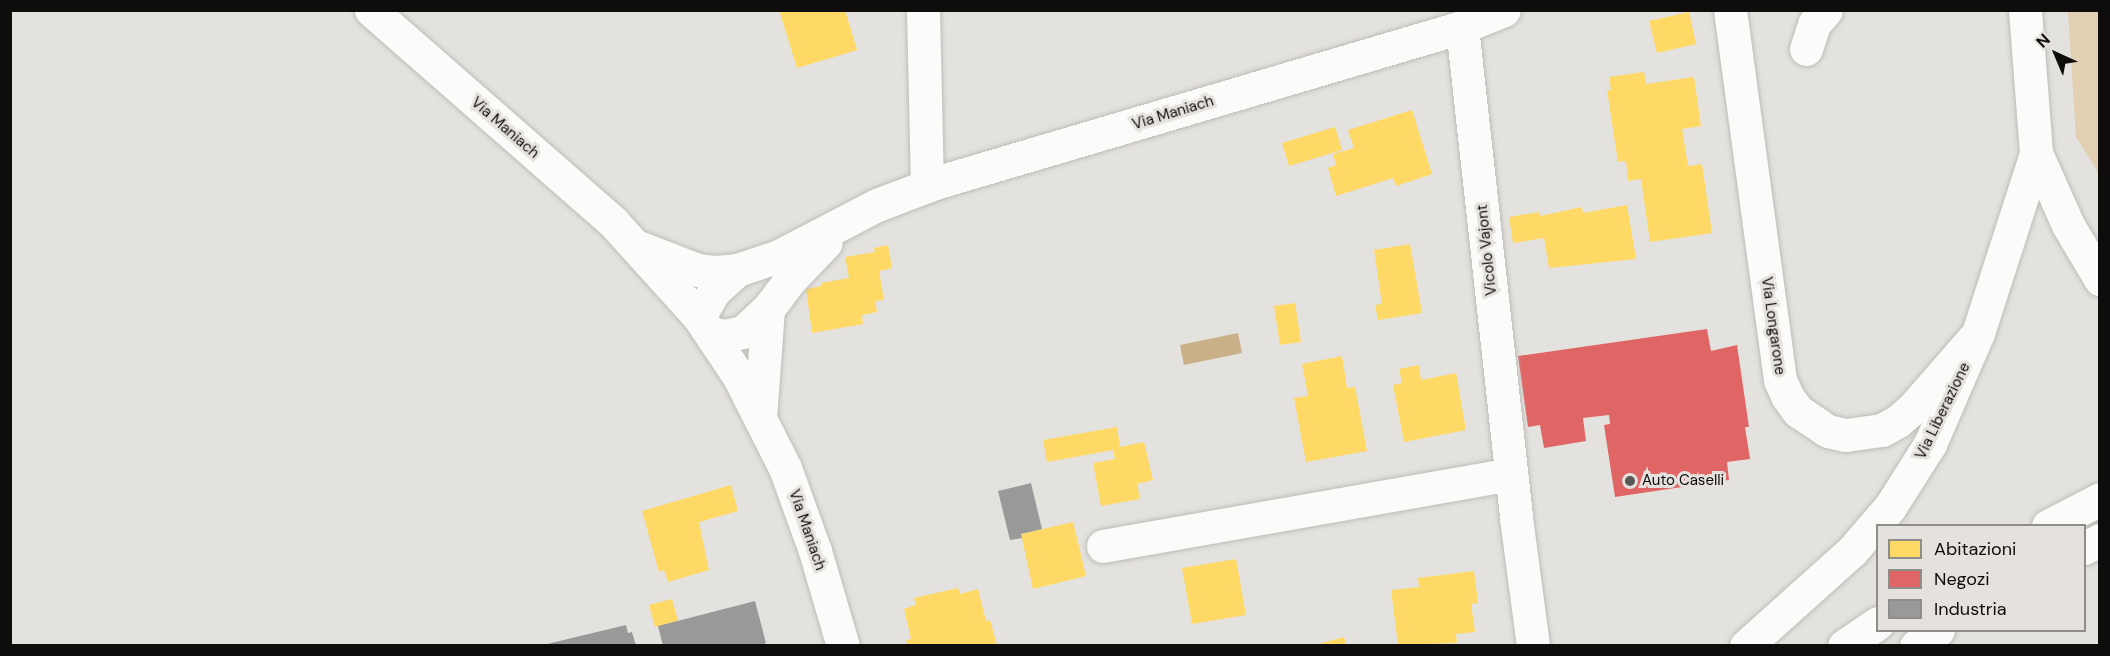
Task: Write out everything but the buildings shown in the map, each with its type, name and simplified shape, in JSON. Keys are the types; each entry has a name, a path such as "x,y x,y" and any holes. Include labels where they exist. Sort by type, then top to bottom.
{"street":[{"name":"Via Maniach","path":"371,10 613,222 638,247 705,325 760,418 798,498 843,645"},
{"path":"923,10 927,186"},
{"name":"Via Maniach","path":"638,247 698,270 715,272 737,270 779,256 877,205 927,186 1462,27 1504,10"},
{"name":"Via Longarone","path":"1730,10 1780,380 1787,396 1798,411 1828,431 1846,435 1882,430 1898,421 1912,409 1978,333"},
{"path":"1806,49 1814,24 1826,10"},
{"name":"Via Liberazione","path":"2025,10 2036,153 2068,225 2100,279"},
{"name":"Vicolo Vajont","path":"1462,27 1511,474 1533,645"},
{"name":"Via Liberazione","path":"1746,645 1852,551 1890,507 1930,444 1978,333 2036,153"},
{"name":"Via Maniach","path":"705,325 724,336 743,332 768,309 790,280 845,221"},
{"name":"Via Maniach","path":"705,325 714,291 737,270"},
{"name":"Via Maniach","path":"760,418 768,309"},
{"path":"1103,546 1511,474"},
{"path":"2050,524 2100,499"},
{"path":"2086,547 2100,540"},
{"path":"1844,645 1876,624"},
{"path":"1916,645 1935,632"}],"shaded area":[{"path":"2068,11 2099,11 2099,174 2076,137"},
{"path":"1238,333 1242,353 1184,365 1180,345"}],"place":[{"name":"Auto Caselli","path":"1630,481"}]}
